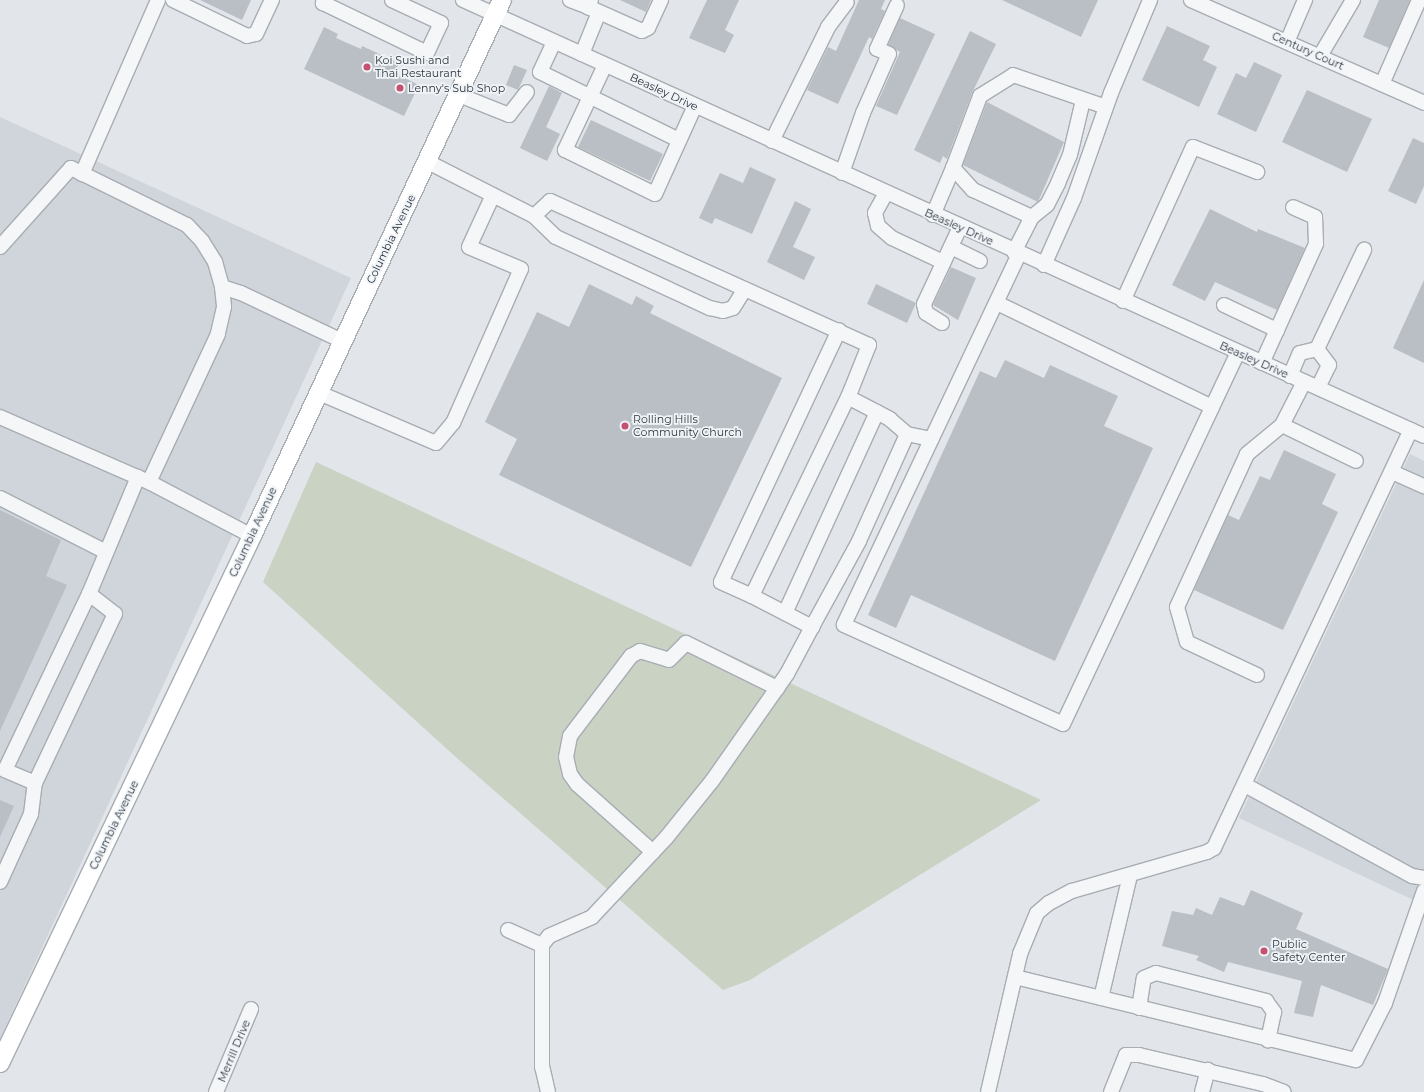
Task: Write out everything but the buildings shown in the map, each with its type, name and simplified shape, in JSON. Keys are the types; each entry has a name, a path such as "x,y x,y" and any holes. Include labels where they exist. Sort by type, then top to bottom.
{"main road":[{"name":"Columbia Avenue","path":"0,1063 252,536 342,341 428,162 499,7"}],"street":[{"path":"82,174 158,0"},
{"path":"173,0 247,36 256,34 272,0"},
{"path":"324,0 323,3 427,53 441,23 392,0"},
{"name":"Beasley Drive","path":"463,0 499,7 554,42 933,215 1418,433"},
{"path":"570,0 593,6 642,31 648,28 661,0"},
{"path":"1044,265 1074,198 1106,107 1150,0"},
{"name":"Century Court","path":"1191,0 1424,103"},
{"path":"1287,42 1306,0"},
{"path":"1320,56 1353,0"},
{"path":"1382,84 1419,0"},
{"path":"772,141 828,27 847,2"},
{"path":"842,173 863,113 889,54 877,49 897,5"},
{"path":"582,54 593,6"},
{"path":"459,95 509,115 530,89 554,42"},
{"path":"605,65 566,150 655,194 695,106"},
{"path":"540,72 679,140"},
{"path":"933,215 953,168 980,96 1013,75 1106,107"},
{"path":"1083,100 1070,154 1061,176 1047,205 1032,217 997,303 931,439 844,625 1063,724 1238,352"},
{"path":"1123,300 1193,147 1257,172"},
{"path":"428,162 534,216 556,237 710,308 722,311 732,308 745,289"},
{"path":"0,247 71,168 187,225 202,241 215,262 222,288 224,307 218,334 106,552 89,594 5,770 34,783"},
{"path":"953,168 973,190 1032,217"},
{"path":"886,193 875,213 878,226 892,238 944,262"},
{"path":"318,392 436,443 453,423 521,269 470,248 493,195"},
{"path":"534,216 550,201 870,345 848,397 752,596"},
{"path":"1262,363 1316,244 1315,217 1293,207"},
{"path":"942,323 926,313 924,304 960,227"},
{"path":"950,247 980,261"},
{"path":"1317,349 1364,250"},
{"path":"222,288 241,293 342,341"},
{"path":"997,303 1212,406"},
{"path":"1224,305 1277,330"},
{"path":"812,627 752,596 720,582 839,330"},
{"path":"1290,376 1300,353 1317,349"},
{"path":"1317,349 1329,365 1318,388"},
{"path":"1257,675 1187,642 1177,607 1247,454 1282,425 1304,382"},
{"path":"848,397 890,419 907,434 931,439"},
{"path":"785,613 877,412"},
{"path":"0,417 144,480 252,536"},
{"path":"1282,425 1356,461"},
{"path":"988,1092 1015,977 1027,934 1037,913 1049,903 1072,891 1207,852 1214,848 1392,472 1418,433"},
{"path":"548,1092 542,1067 542,945 549,936 592,917 653,852 712,781 777,688 812,627 859,541 907,434"},
{"path":"1392,472 1424,486"},
{"path":"0,498 106,552"},
{"path":"0,882 31,814 34,783 115,614 89,594"},
{"path":"653,852 577,784 567,765 570,736 612,680 635,652 660,655 670,660 686,643 777,688"},
{"path":"1245,785 1412,876 1424,878"},
{"path":"1101,998 1130,875"},
{"path":"1015,977 1268,1040 1356,1060 1388,996 1424,891"},
{"path":"508,930 542,945"},
{"path":"1139,1008 1144,978 1156,973 1266,1001 1274,1012 1268,1040"},
{"name":"Merrill Drive","path":"216,1092 251,1009"},
{"path":"1111,1092 1126,1055 1139,1055 1208,1070 1284,1092"},
{"path":"1202,1092 1208,1070"}],"shaded area":[{"path":"0,117 351,278 0,1039"},
{"path":"1410,454 1424,461 1424,905 1239,818"}],"green space":[{"path":"316,462 1041,800 750,980 723,990 458,759 263,582"}],"place":[{"name":"Koi Sushi and Thai Restaurant","path":"367,67"},
{"name":"Lenny's Sub Shop","path":"400,88"},
{"name":"Rolling Hills Community Church","path":"625,426"},
{"name":"Public Safety Center","path":"1264,951"}]}
